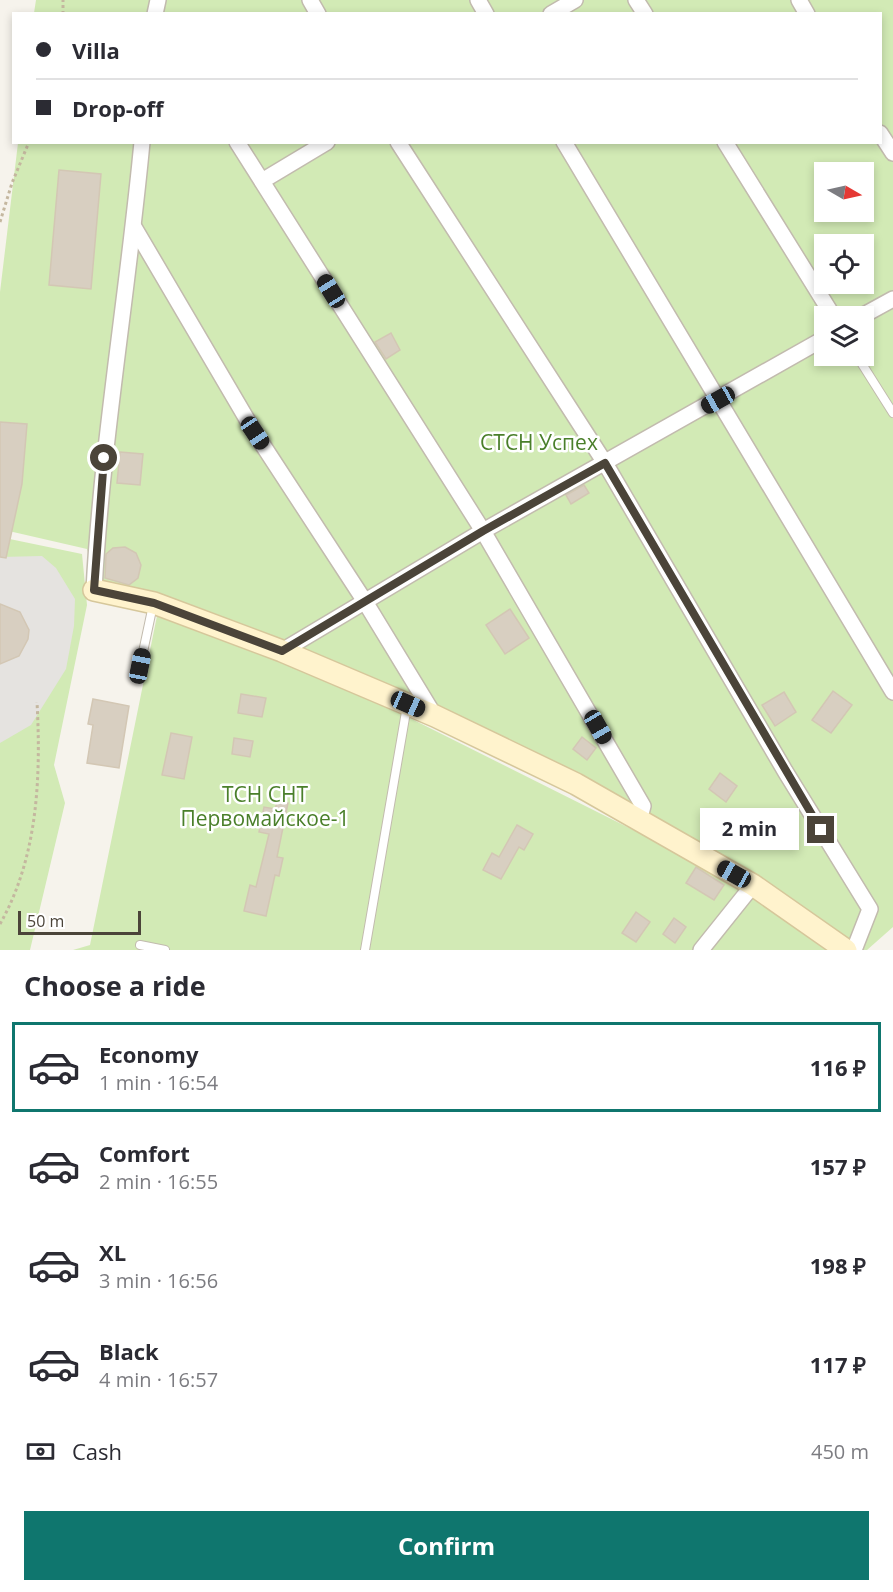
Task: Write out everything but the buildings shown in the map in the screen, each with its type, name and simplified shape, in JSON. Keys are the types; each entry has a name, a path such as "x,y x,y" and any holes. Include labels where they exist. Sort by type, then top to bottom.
{"main road":[{"path":"94,590 154,603 282,651 435,716 576,784 753,885 846,950"}],"street":[{"path":"554,12 575,0"},
{"path":"882,136 893,153"},
{"path":"94,590 101,482 134,227 142,144"},
{"path":"238,144 483,531 643,806 639,821"},
{"path":"262,181 324,144"},
{"path":"400,144 605,463 785,771 870,909 854,950"},
{"path":"565,144 893,692"},
{"path":"726,144 827,306"},
{"path":"134,227 255,433 364,600 435,716"},
{"path":"874,309 893,298"},
{"path":"282,651 483,531 814,344"},
{"path":"701,950 753,885"}],"lane":[{"path":"863,366 893,413"},
{"path":"140,666 154,603"},
{"path":"364,950 408,704"},
{"path":"140,945 165,950"}],"path":[{"path":"0,222 12,183 28,144"},
{"path":"0,924 14,899 36,812 40,761 37,702"}],"green space":[{"name":"СТСН Успех","path":"36,0 893,0 893,927 867,950 73,950 90,945 158,611 282,654 745,886 797,922 747,886 466,737 273,647 99,586 87,549 0,529 0,292 18,144 882,144 882,12 34,12"},
{"path":"0,537 82,554 87,605 54,765 65,803 30,950 0,950"}],"shaded area":[{"path":"42,556 56,568 75,599 74,626 66,669 31,725 0,743 0,557"}],"route":[{"path":"104,458 94,590 154,603 282,651 364,600 605,463 821,830"}],"park label":[{"name":"ТСН СНТ Первомайское-1","path":"265,806"}]}
